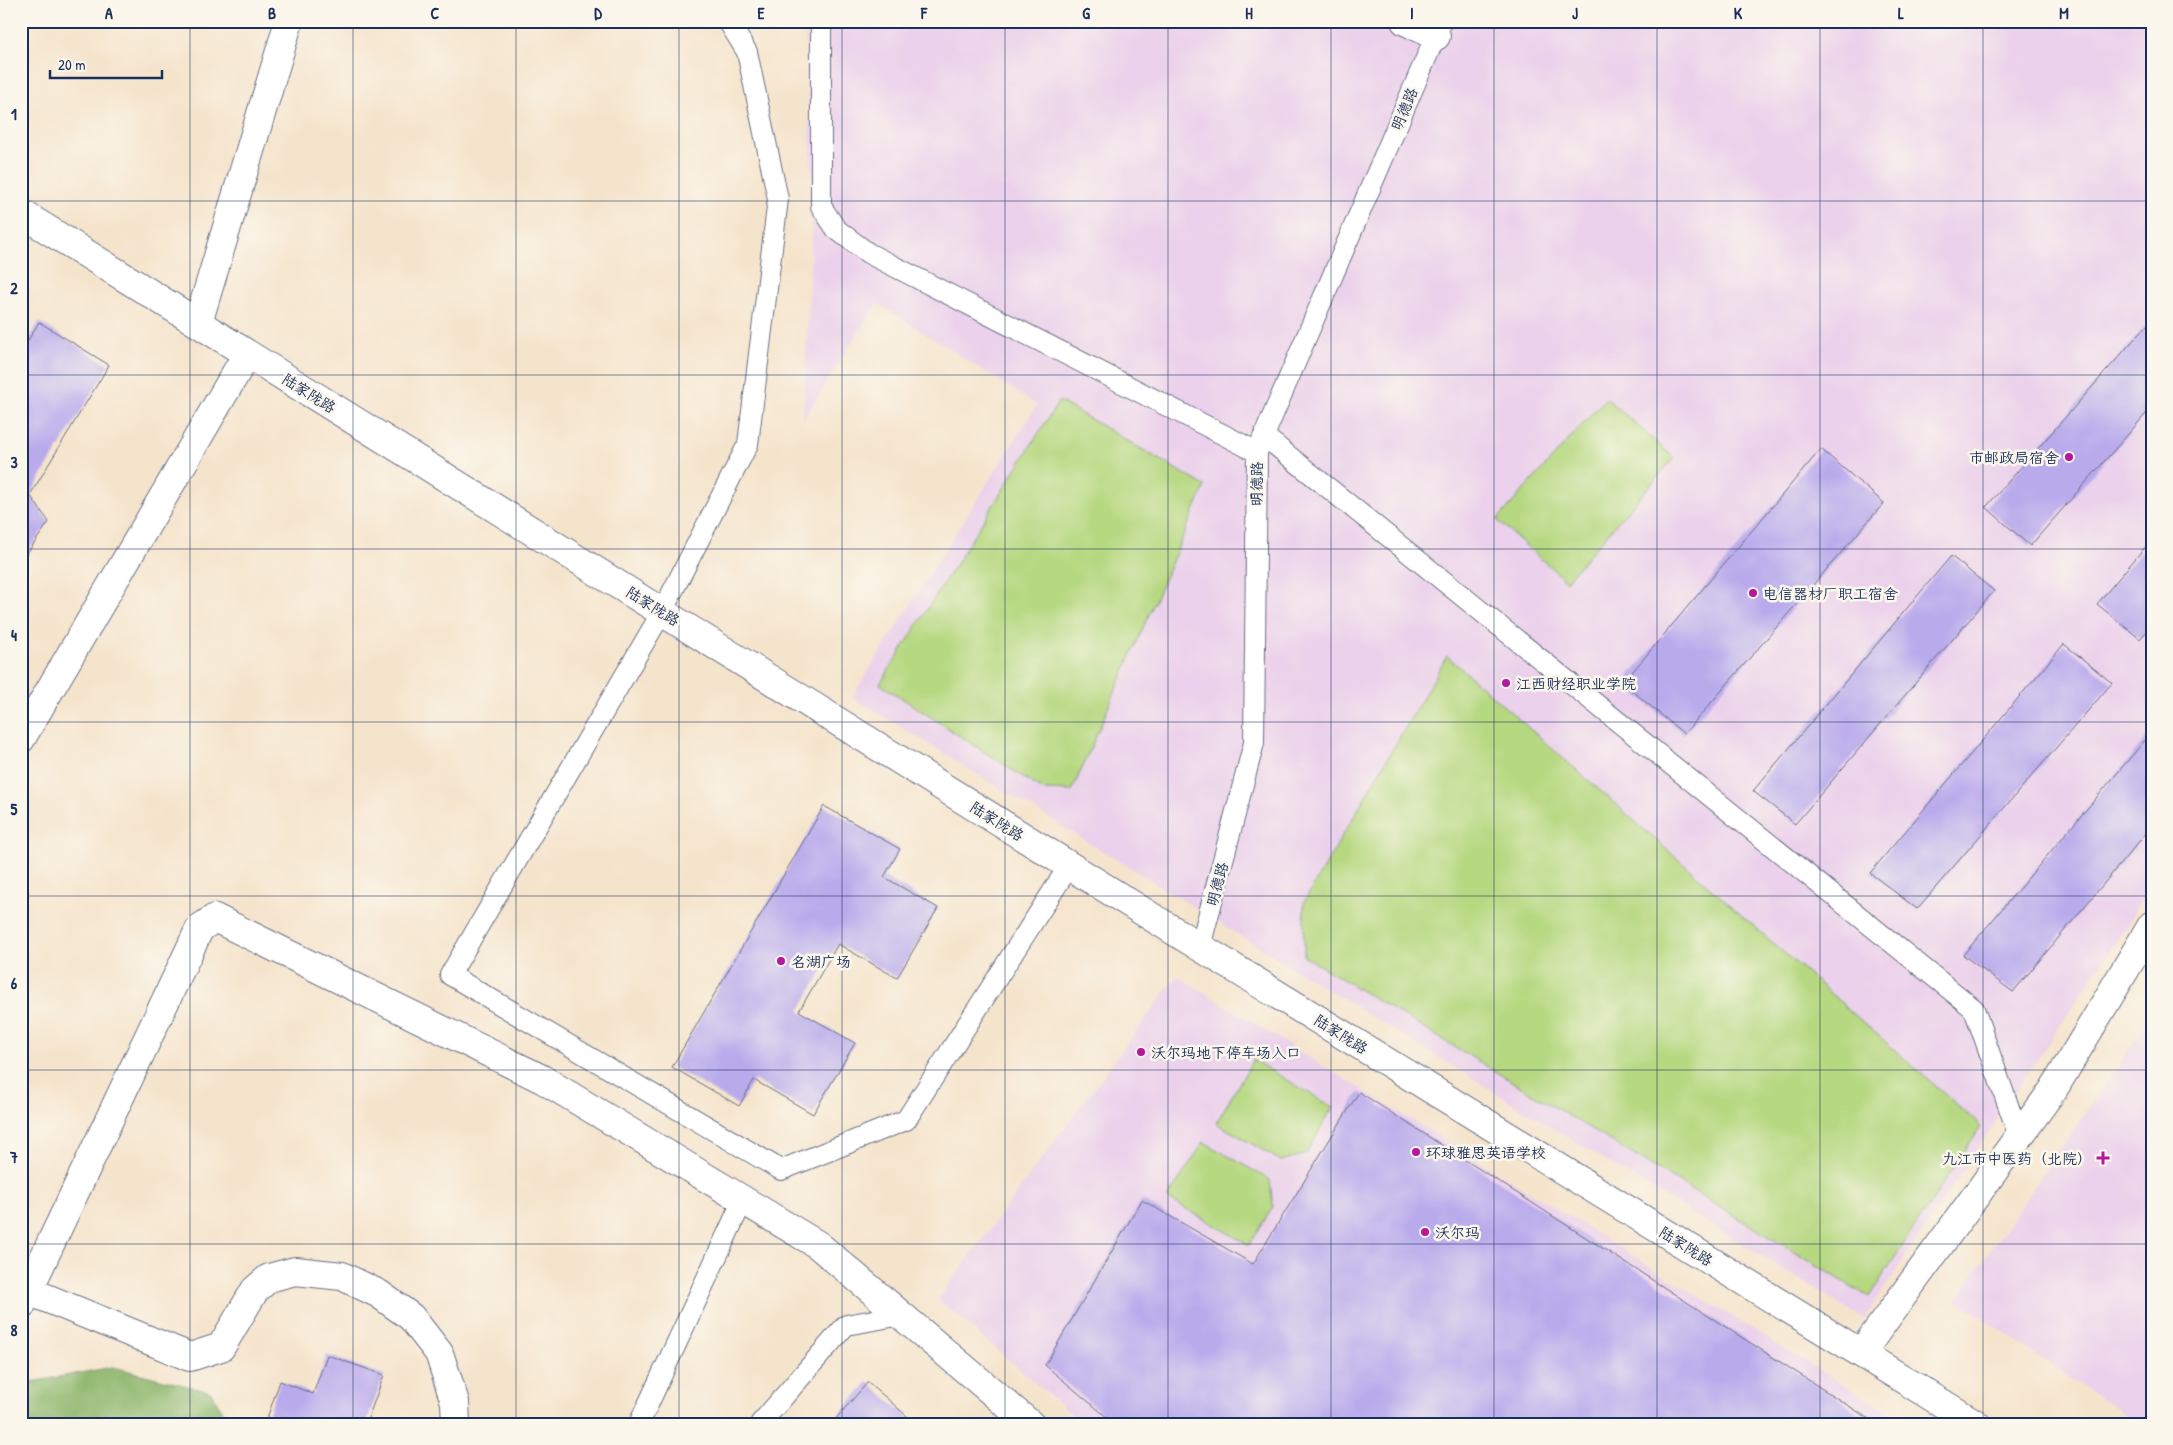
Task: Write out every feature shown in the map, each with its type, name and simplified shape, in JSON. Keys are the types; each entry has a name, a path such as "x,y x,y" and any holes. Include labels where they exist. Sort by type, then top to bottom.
{"street":[{"path":"198,323 290,21"},
{"path":"1405,21 1439,28"},
{"name":"陆家陇路","path":"21,213 1069,866 1976,1424"},
{"path":"21,739 247,354"},
{"path":"456,1424 455,1402 439,1353 411,1317 379,1294 342,1276 296,1271 269,1278 254,1290 221,1347 190,1357 25,1299 200,928 215,918 542,1079 818,1245 1030,1424"},
{"path":"1861,1353 2053,1090 2152,925"}],"lane":[{"path":"728,21 747,52 778,199 748,444 662,612 450,975 781,1170 906,1120 1069,866"},
{"path":"821,21 821,206 836,230 868,254 1260,444 1974,1008 2019,1136"},
{"name":"明德路","path":"1200,947 1254,743 1260,444 1439,28"},
{"path":"639,1424 743,1200"},
{"path":"760,1424 846,1325 902,1315"}],"shaded area":[{"name":"江西财经职业学院","path":"805,21 2152,21 2152,882 2131,919 1864,1319 852,697 1037,405 877,303 803,419 813,205"},
{"name":"沃尔玛","path":"1177,976 1907,1424 1083,1424 938,1299"},
{"name":"九江市中医药（北院）","path":"2152,1016 2152,1424 2138,1424 1956,1300"}],"green space":[{"path":"1606,398 1674,458 1566,581 1497,520"},
{"path":"1059,401 1205,486 1072,791 1043,790 880,684"},
{"path":"1447,656 1981,1126 1869,1297 1304,956 1304,902"},
{"path":"1253,1060 1333,1107 1306,1154 1281,1161 1216,1123"},
{"path":"1204,1142 1270,1180 1273,1207 1249,1245 1167,1198"},
{"path":"113,1367 211,1392 230,1424 21,1424 21,1384"}],"building":[{"path":"39,322 109,365 30,495 49,522 21,562 21,352"},
{"name":"市邮政局宿舍","path":"2146,326 2152,330 2152,407 2030,546 1986,507"},
{"name":"电信器材厂职工宿舍","path":"1821,449 1884,503 1684,734 1623,683"},
{"path":"2152,539 2152,625 2140,639 2097,604"},
{"name":"电信器材厂职工宿舍","path":"1951,556 1994,591 1795,824 1753,791"},
{"path":"2064,644 2112,683 1917,909 1870,873"},
{"path":"2152,732 2152,826 2013,992 1963,955"},
{"name":"名湖广场","path":"824,806 900,849 884,877 938,908 897,978 838,944 799,1011 855,1043 813,1114 754,1080 739,1106 672,1067"},
{"name":"沃尔玛","path":"1359,1092 1877,1424 1115,1424 1045,1365 1142,1200 1253,1264"},
{"path":"327,1355 384,1375 366,1424 265,1424 280,1381 313,1394"},
{"path":"868,1382 916,1424 831,1424"}],"place":[{"name":"市邮政局宿舍","path":"2069,457"},
{"name":"电信器材厂职工宿舍","path":"1753,593"},
{"name":"江西财经职业学院","path":"1506,683"},
{"name":"名湖广场","path":"781,961"},
{"name":"沃尔玛地下停车场入口","path":"1141,1052"},
{"name":"环球雅思英语学校","path":"1416,1152"},
{"name":"九江市中医药（北院）","path":"2103,1158"},
{"name":"沃尔玛","path":"1425,1232"}]}
